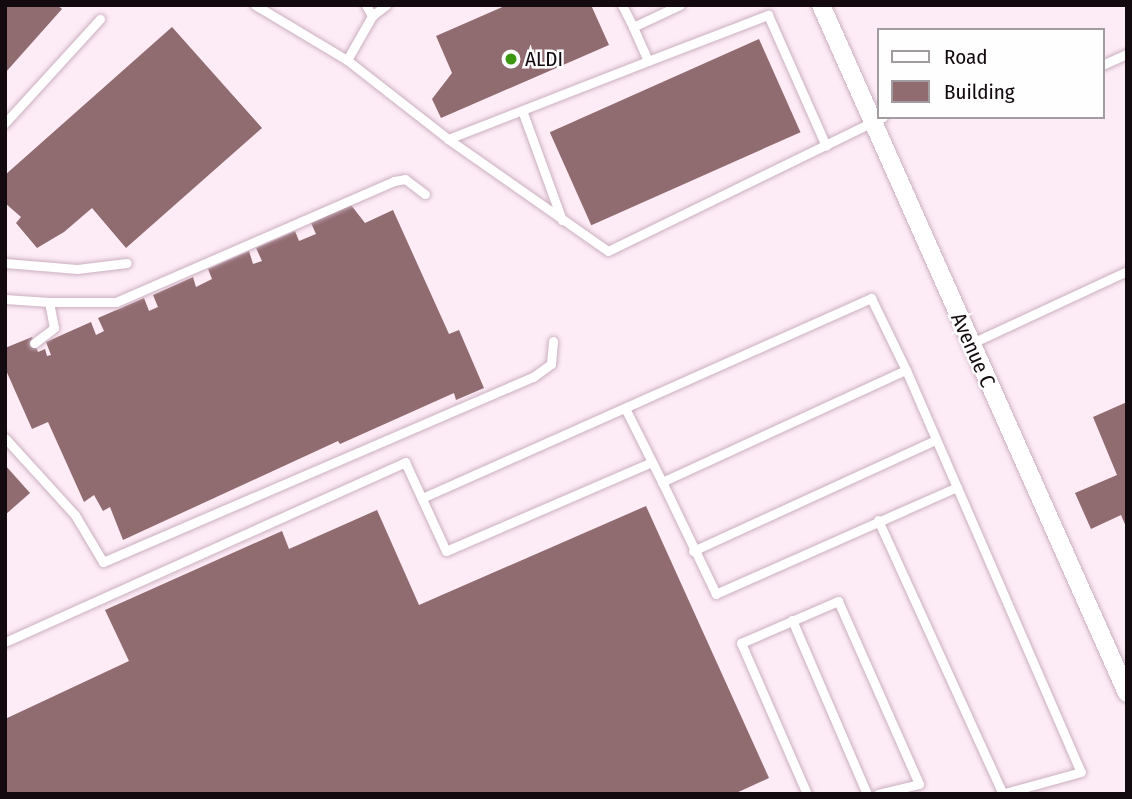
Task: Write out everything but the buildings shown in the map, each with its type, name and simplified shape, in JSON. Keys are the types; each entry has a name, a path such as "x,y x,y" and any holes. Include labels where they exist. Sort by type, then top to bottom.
{"street":[{"name":"Avenue C","path":"821,5 876,116"},
{"name":"Avenue C","path":"878,120 970,344 1127,693"}],"lane":[{"path":"255,5 347,60 448,139 608,251 878,120"},
{"path":"366,5 372,16"},
{"path":"347,60 372,16 386,5"},
{"path":"622,5 648,61"},
{"path":"633,27 680,5"},
{"path":"448,139 523,113 768,15 827,146"},
{"path":"5,123 100,19"},
{"path":"1104,64 1127,54"},
{"path":"523,113 562,221"},
{"path":"5,299 116,302 394,181 405,178 425,194"},
{"path":"5,263 78,269 127,263"},
{"path":"970,344 1127,271"},
{"path":"422,498 872,298 1081,772 1002,794 878,520"},
{"path":"34,343 54,328 49,302"},
{"path":"5,438 75,515 103,562 533,377 551,364 553,341"},
{"path":"662,482 906,370"},
{"path":"625,408 716,594 957,487"},
{"path":"693,551 936,440"},
{"path":"5,642 405,462 446,551 652,462"},
{"path":"807,794 741,643 838,601 919,784 878,794"},
{"path":"792,620 867,794"}],"place":[{"name":"ALDI","path":"511,59"}]}
